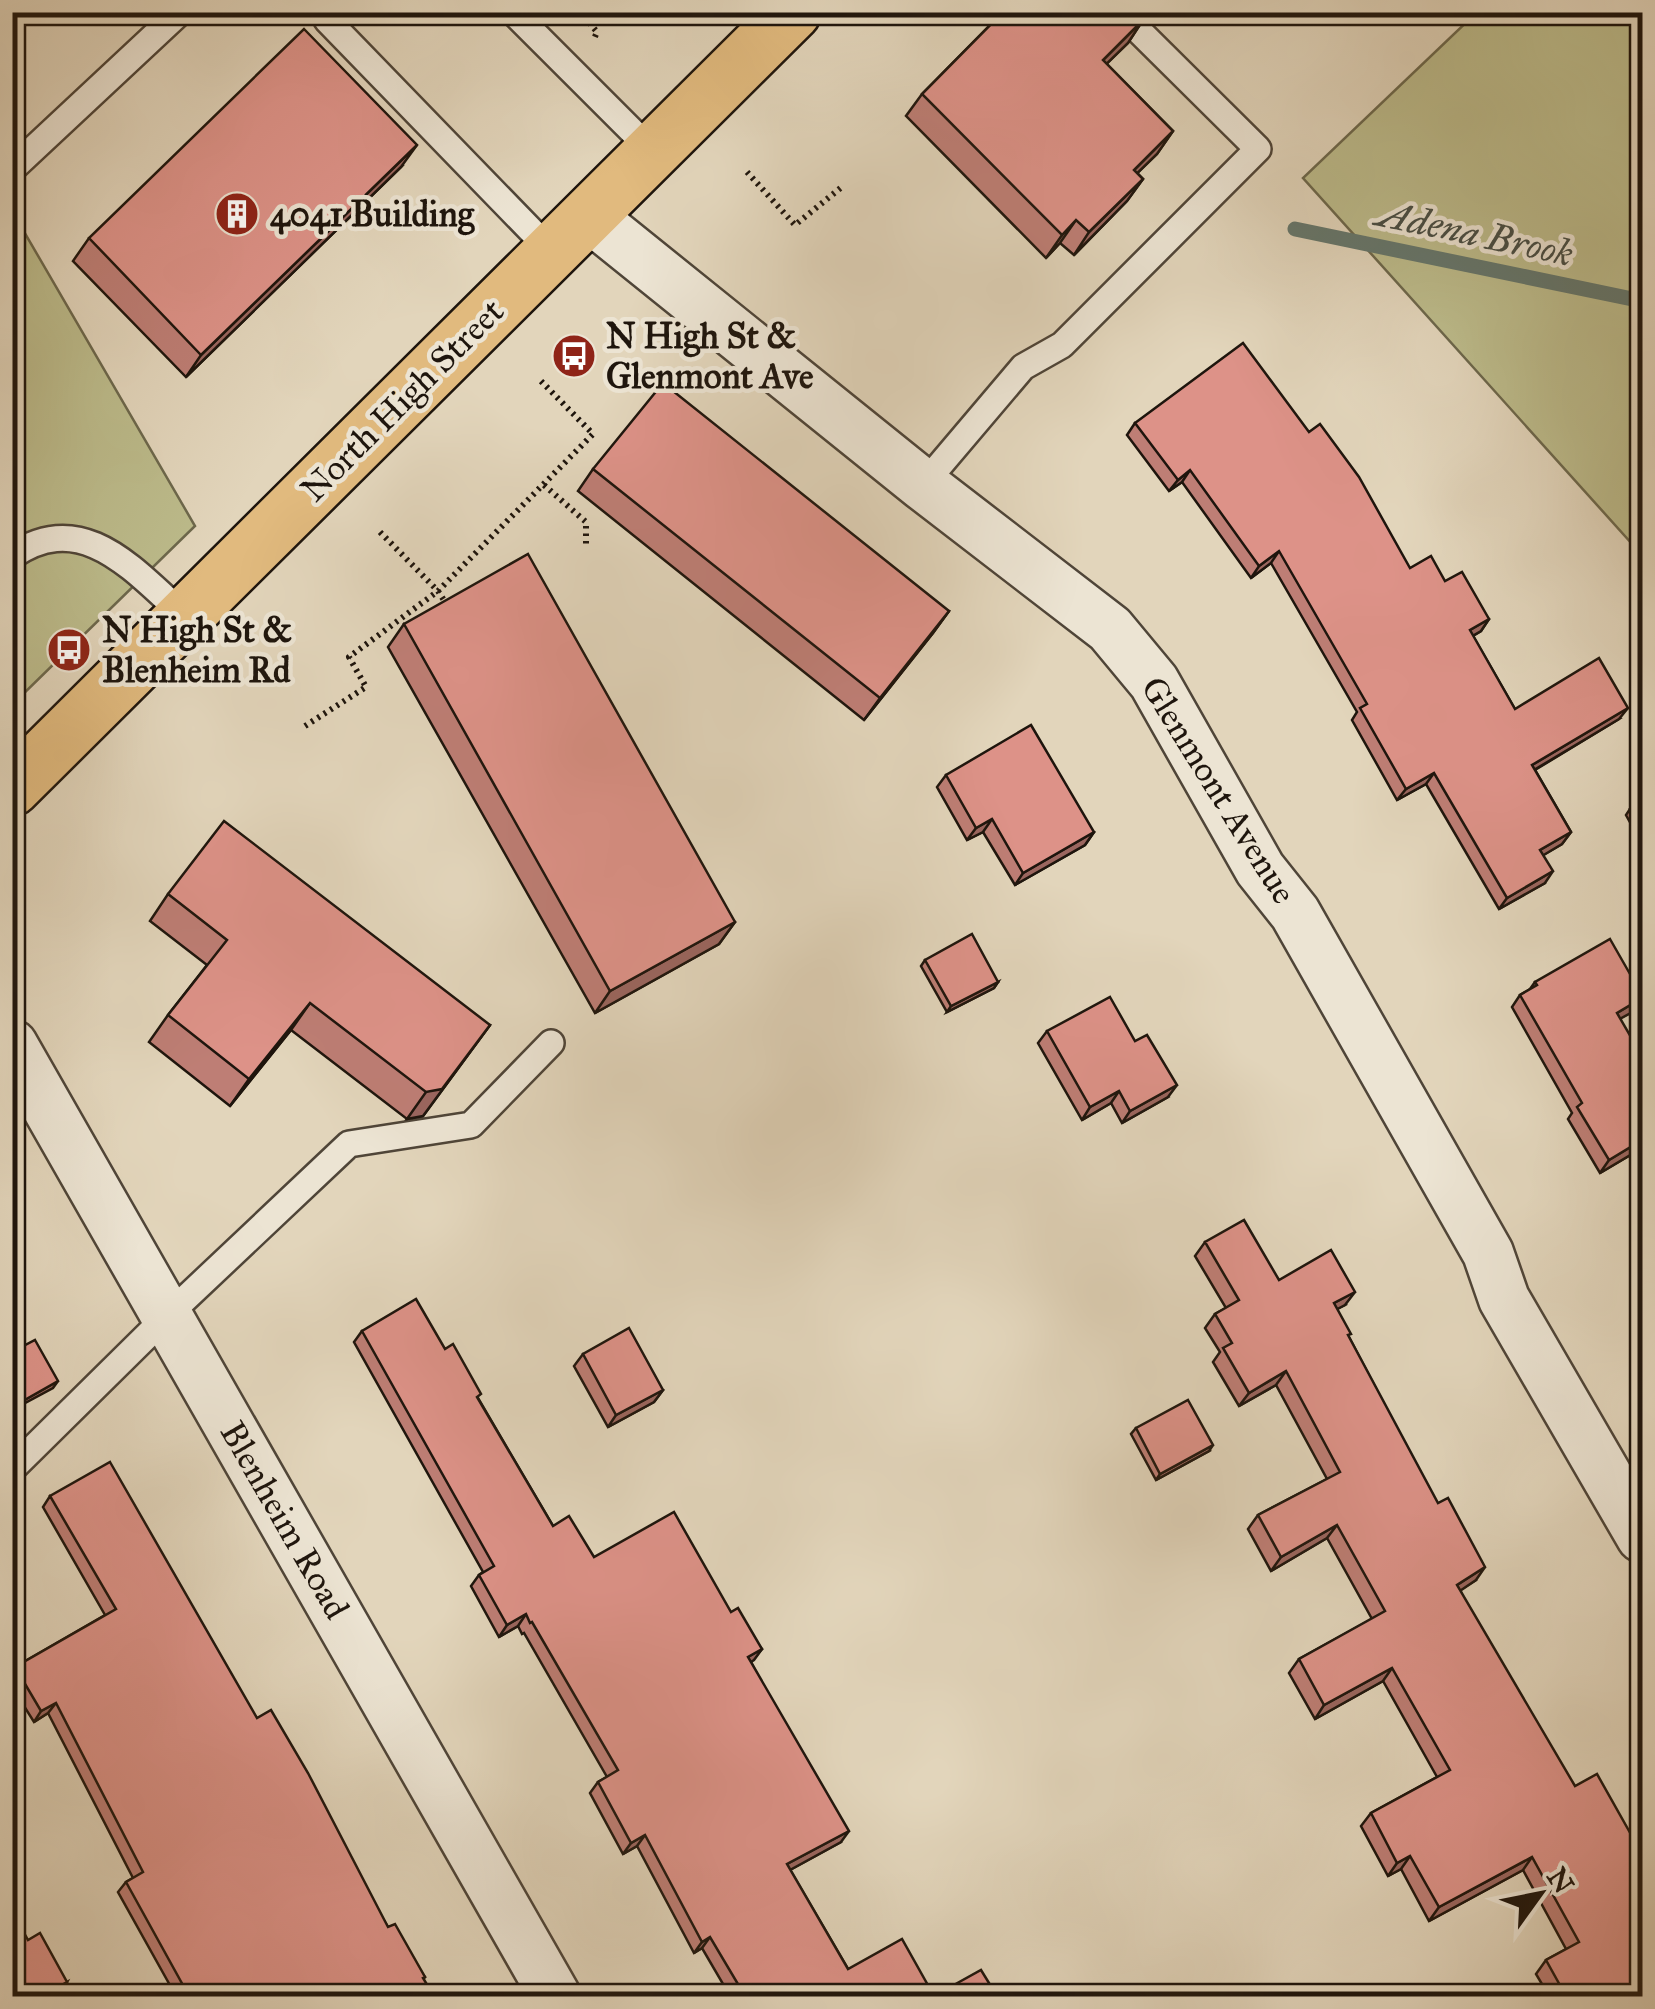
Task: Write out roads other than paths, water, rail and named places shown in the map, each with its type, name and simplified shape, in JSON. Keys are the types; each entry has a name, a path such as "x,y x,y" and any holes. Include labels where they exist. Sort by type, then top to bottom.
{"main road":[{"name":"North High Street","path":"19,767 184,615 794,12"}],"street":[{"name":"Glenmont Avenue","path":"571,234 923,485 1110,629 1154,682 1260,869 1295,913 1381,1062 1488,1253 1504,1299 1642,1538"},
{"name":"Blenheim Road","path":"12,1045 555,1996"}],"lane":[{"path":"12,169 180,12"},
{"path":"325,12 327,20 571,234"},
{"path":"513,12 654,152"},
{"path":"923,485 1022,368 1062,345 1258,149 1139,31"},
{"path":"12,556 37,542 52,539 68,537 94,543 110,551 184,615"},
{"path":"12,1469 349,1144 471,1125 550,1043"}],"waterway":[{"name":"Adena Brook","path":"1295,229 1642,301"}],"place":[{"name":"4041 Building","path":"237,214"},
{"name":"N High St & Glenmont Ave","path":"574,356"},
{"name":"N High St & Blenheim Rd","path":"69,650"}]}
